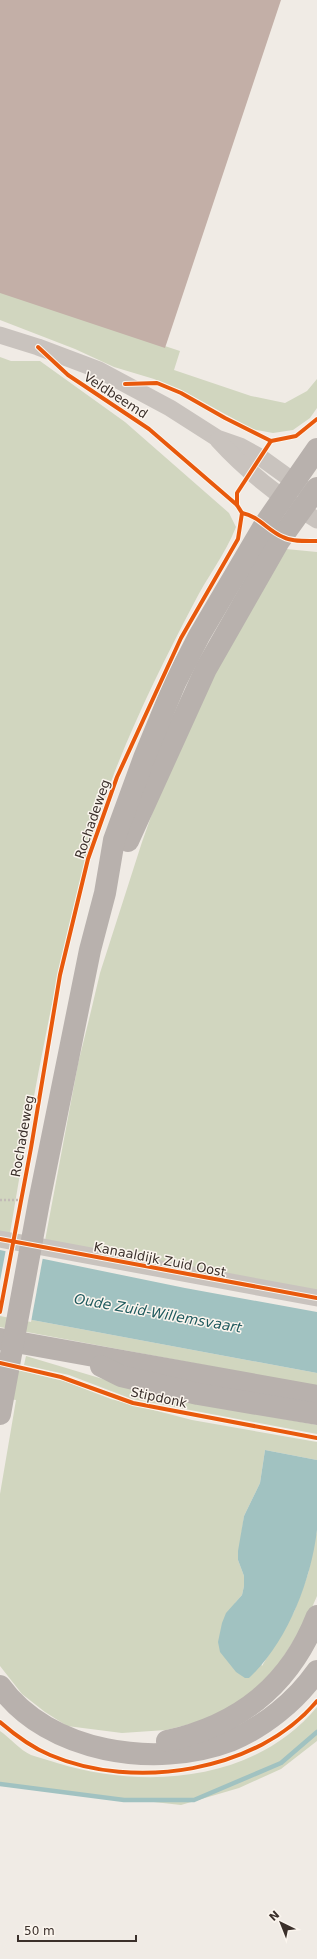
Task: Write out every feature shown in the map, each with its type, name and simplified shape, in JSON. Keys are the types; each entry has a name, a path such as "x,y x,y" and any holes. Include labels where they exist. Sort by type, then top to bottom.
{"main road":[{"path":"0,1414 5,1388 27,1214 104,893 114,840 144,758 175,682 236,571 288,490 317,449"},
{"path":"104,893 206,669 279,541 313,502"},
{"name":"Stipdonk","path":"0,1339 317,1396"},
{"name":"Stipdonk","path":"73,1352 121,1376 198,1394 317,1414"},
{"path":"110,1749 167,1741 202,1732 246,1708 272,1688 290,1667 300,1652 317,1616"},
{"path":"0,1686 17,1706 40,1725 56,1734 81,1743 110,1749 148,1754 170,1753 190,1751 231,1740 262,1724 276,1714 300,1691 317,1671"}],"street":[{"name":"Veldbeemd","path":"0,335 38,347 99,370 170,408 217,438 239,462 288,490 313,502"},
{"name":"Kanaaldijk Zuid Oost","path":"0,1238 317,1298"}],"path":[{"path":"0,1200 20,1200"}],"green space":[{"path":"0,292 180,351 174,370 251,396 285,403 307,391 317,379 317,408 310,418 293,430 273,433 252,429 187,393 154,379 114,367 75,349 0,320"},
{"path":"0,357 11,361 40,361 125,422 229,513 236,527 227,547 204,584 152,686 115,771 99,816 68,930 55,988 34,1095 9,1239 0,1237"},
{"path":"286,549 317,552 317,1294 44,1246 78,1064 100,973 142,842 164,780 218,665"},
{"path":"0,1314 317,1373 317,1386 0,1327"},
{"path":"26,1356 163,1397 317,1425 317,1434 132,1399 69,1375 24,1365"},
{"path":"0,1369 22,1371 64,1381 111,1399 192,1420 317,1442 317,1460 265,1450 260,1483 244,1516 238,1560 244,1576 244,1586 242,1595 235,1603 262,1666 294,1612 308,1574 317,1530 317,1596 306,1621 267,1683 214,1718 166,1730 122,1733 67,1726 45,1712 22,1694 0,1666 0,1494 16,1400 0,1398"},
{"path":"317,1707 317,1741 281,1769 239,1788 181,1805 0,1785 0,1731 27,1753 57,1763 91,1771 126,1776 162,1777 197,1773 231,1765 263,1751 292,1732"}],"water":[{"name":"Oude Zuid-Willemsvaart","path":"0,1250 185,1288 317,1312 317,1373 0,1314"},
{"path":"265,1450 317,1460 317,1530 314,1550 303,1590 286,1629 263,1664 249,1678 245,1678 236,1672 220,1652 218,1642 226,1613 242,1595 244,1576 238,1560 238,1551 244,1516 260,1483"}],"pier":[{"path":"6,1249 43,1257 31,1322 0,1316 0,1281"}],"building":[{"path":"0,0 281,0 165,348 0,293"}],"waterway":[{"path":"0,1784 124,1800 194,1800 281,1763 317,1732"}],"cycle path":[{"path":"38,347 68,375 149,429 237,505"},
{"path":"125,384 157,383 181,393 225,418 271,441"},
{"name":"Rochadeweg","path":"0,1312 31,1148 60,975 88,859 117,777 181,638 238,539 242,513 237,505 237,493 271,441 296,436 317,419"},
{"path":"242,513 253,517 287,539 317,541"},
{"path":"0,1239 317,1298"},
{"path":"0,1363 61,1377 133,1403 317,1438"},
{"path":"0,1722 17,1736 36,1748 50,1755 83,1766 119,1772 156,1772 193,1768 229,1759 262,1744 292,1725 317,1701"}]}
